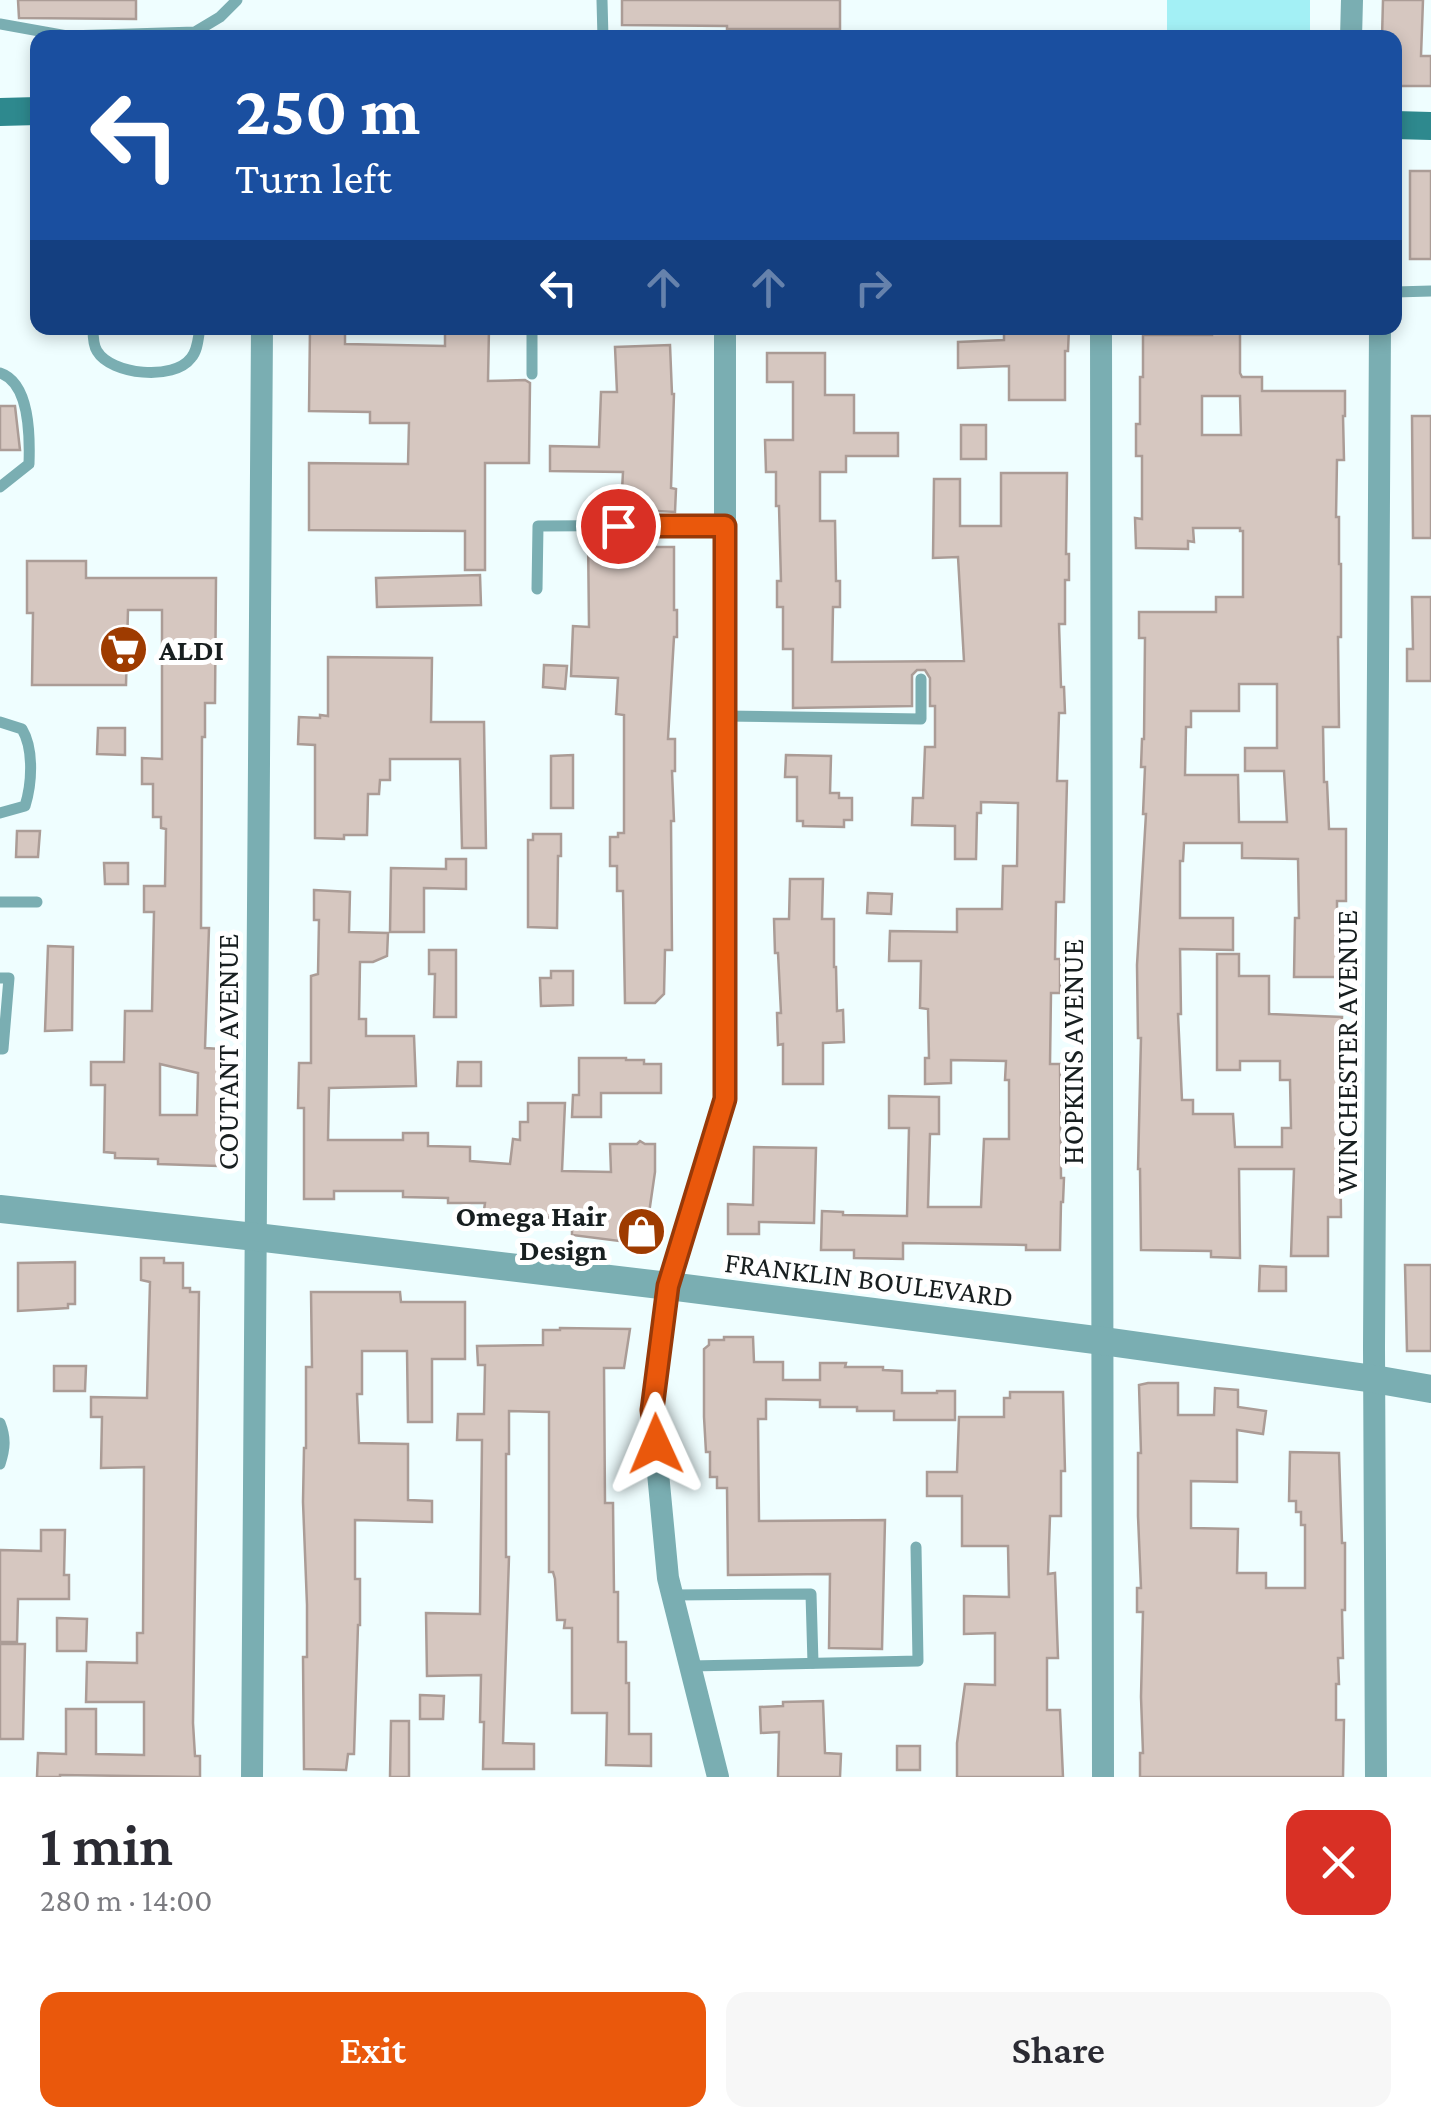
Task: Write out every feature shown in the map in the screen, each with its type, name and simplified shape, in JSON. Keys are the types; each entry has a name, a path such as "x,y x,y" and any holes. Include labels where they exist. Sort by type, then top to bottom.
{"main road":[{"path":"0,112 30,111"},
{"path":"1402,125 1431,126"}],"street":[{"path":"1351,30 1352,0"},
{"name":"COUTANT AVENUE","path":"252,1777 262,335"},
{"path":"718,1777 668,1578 652,1410 668,1286 725,1099 725,335"},
{"name":"HOPKINS AVENUE","path":"1100,335 1103,1777"},
{"name":"WINCHESTER AVENUE","path":"1376,1777 1374,1378 1380,335"},
{"name":"FRANKLIN BOULEVARD","path":"0,1209 668,1286 1102,1341 1431,1389"}],"lane":[{"path":"199,30 238,0"},
{"path":"602,0 603,30"},
{"path":"0,24 34,30"},
{"path":"1402,292 1431,291"},
{"path":"94,335 96,350 105,360 153,374 169,373 189,362 199,335"},
{"path":"532,335 532,374"},
{"path":"0,373 12,377 21,392 29,448 28,464 0,488"},
{"path":"537,589 538,526 725,526"},
{"path":"725,716 921,719 921,679"},
{"path":"0,722 22,729 29,740 29,793 25,806 0,814"},
{"path":"0,902 37,902"},
{"path":"0,978 9,978 4,1049 0,1049"},
{"path":"0,1423 5,1450 0,1464"},
{"path":"690,1666 918,1660 916,1548"},
{"path":"672,1595 811,1594 813,1664"}],"shaded area":[{"path":"1167,0 1310,0 1310,30 1167,30"}],"building":[{"path":"18,0 136,0 136,19 19,18"},
{"path":"622,0 840,0 840,29 622,25"},
{"path":"1383,0 1423,0 1421,56 1431,56 1431,86 1402,86 1402,30 1382,30"},
{"path":"1410,171 1431,171 1431,259 1410,259"},
{"path":"310,335 345,335 345,344 445,346 445,335 489,335 488,381 530,383 529,463 485,463 485,570 465,570 465,531 309,530 309,463 408,464 409,423 370,423 370,412 309,411"},
{"path":"1004,335 1069,335 1065,400 1009,400 1009,366 958,368 958,342 1004,340"},
{"path":"1143,335 1240,335 1240,373 1242,377 1262,377 1262,391 1345,391 1344,460 1337,460 1336,517 1341,564 1339,727 1323,727 1329,829 1346,829 1346,901 1337,901 1337,977 1294,977 1298,859 1242,858 1242,843 1184,843 1180,861 1180,918 1233,918 1233,950 1180,949 1182,1100 1193,1100 1193,1114 1233,1114 1235,1147 1282,1147 1282,1128 1291,1128 1290,1080 1280,1080 1280,1061 1240,1061 1240,1070 1217,1070 1217,954 1239,954 1239,976 1269,976 1269,1014 1342,1017 1341,1217 1328,1217 1328,1256 1291,1256 1294,1169 1239,1169 1240,1258 1211,1257 1211,1251 1141,1250 1137,965 1146,814 1145,767 1141,767 1145,638 1139,638 1139,612 1216,612 1216,597 1243,597 1240,528 1193,528 1194,542 1188,541 1188,549 1136,548 1135,518 1142,519 1142,456 1136,456 1136,424 1140,424","holes":["1202,396 1240,396 1241,435 1202,435","1239,684 1277,684 1277,748 1245,748 1245,771 1284,771 1287,822 1239,822 1238,775 1185,775 1186,727 1191,727 1191,711 1239,711"]},
{"path":"670,345 674,394 671,488 676,489 675,512 621,509 623,472 550,471 550,446 599,447 601,392 617,392 615,347"},
{"path":"767,353 825,353 825,395 854,395 854,433 898,433 898,456 846,456 846,472 820,472 820,521 835,521 836,581 840,581 840,607 833,607 832,662 964,661 958,557 933,558 934,479 960,479 960,526 1001,526 1001,473 1067,473 1069,580 1065,580 1065,624 1059,624 1065,713 1059,713 1057,781 1067,781 1064,902 1056,902 1055,959 1060,959 1060,993 1051,993 1050,1064 1060,1064 1064,1178 1060,1250 1026,1250 1026,1245 903,1243 903,1259 854,1258 854,1250 821,1250 822,1211 907,1216 909,1128 889,1128 889,1096 939,1097 939,1134 930,1134 928,1207 981,1207 984,1139 1009,1139 1006,1061 951,1060 951,1083 925,1084 928,1009 920,1008 921,961 889,961 890,931 957,932 957,909 1002,909 1003,866 1017,866 1018,803 981,802 981,813 977,813 976,859 955,859 955,826 912,825 913,798 923,798 925,747 935,747 935,706 930,706 930,678 925,670 912,675 912,706 793,708 793,649 783,649 783,607 777,607 777,581 781,581 776,472 766,472 765,440 793,440 793,382 767,382"},
{"path":"0,406 15,406 20,450 0,450"},
{"path":"1412,416 1431,416 1431,538 1413,538"},
{"path":"961,425 986,425 986,459 961,459"},
{"path":"588,535 612,535 612,547 674,547 677,637 668,739 675,739 672,950 665,950 664,994 655,1003 625,1003 623,891 617,891 617,866 610,866 610,837 624,833 624,715 616,714 618,678 571,676 573,626 589,627"},
{"path":"27,561 86,561 86,578 216,578 215,703 205,703 202,737 201,928 209,928 205,1048 220,1049 218,1166 158,1164 158,1159 115,1158 115,1153 104,1152 105,1085 91,1085 91,1062 124,1062 125,1011 152,1011 154,912 144,912 144,886 165,886 166,829 161,828 161,817 153,817 153,784 142,784 142,758 162,759 162,610 128,610 126,685 32,685 33,613 27,613","holes":["160,1064 198,1073 197,1115 160,1115"]},
{"path":"480,575 481,605 377,607 376,578"},
{"path":"1412,597 1431,597 1431,681 1407,681 1407,649 1413,649"},
{"path":"328,657 432,658 431,722 484,722 486,848 462,848 460,759 390,759 390,780 380,780 379,794 368,794 367,835 315,838 315,745 298,744 299,717 328,716"},
{"path":"544,665 567,666 565,689 543,687"},
{"path":"98,728 125,728 125,755 97,754"},
{"path":"573,755 573,808 551,808 551,756"},
{"path":"786,755 831,756 830,793 852,798 852,820 844,820 844,827 803,826 803,821 797,821 797,777 785,777"},
{"path":"17,831 40,831 38,857 16,857"},
{"path":"533,834 561,834 557,928 528,927 528,840 533,840"},
{"path":"446,859 466,859 466,889 424,888 424,932 390,932 391,868 446,869"},
{"path":"104,863 128,863 128,884 105,884"},
{"path":"790,879 823,879 822,919 834,919 837,1011 843,1010 844,1042 823,1043 823,1084 783,1084 774,919 789,919"},
{"path":"314,890 350,892 349,932 388,933 387,956 360,962 359,1019 366,1019 366,1036 414,1036 416,1086 329,1088 328,1140 403,1140 403,1133 428,1133 428,1146 470,1147 470,1161 510,1164 513,1139 520,1140 520,1122 528,1122 528,1103 565,1103 562,1171 611,1172 610,1144 655,1144 646,1234 635,1243 572,1235 572,1229 560,1227 561,1219 484,1210 485,1203 403,1197 403,1191 334,1191 334,1199 304,1199 304,1108 298,1108 299,1063 311,1063 311,976 318,974 319,920 314,920"},
{"path":"868,893 892,894 891,914 867,913"},
{"path":"48,946 73,947 72,1030 45,1031"},
{"path":"429,950 456,950 456,1017 434,1017 435,974 429,974"},
{"path":"551,971 573,971 573,1005 541,1006 540,978 551,978"},
{"path":"579,1058 626,1058 661,1064 661,1093 601,1093 601,1117 572,1117 573,1095 579,1095"},
{"path":"458,1062 481,1062 481,1086 457,1086"},
{"path":"754,1147 816,1148 814,1223 759,1222 759,1234 728,1234 728,1204 753,1205"},
{"path":"141,1258 183,1263 183,1288 199,1292 193,1723 200,1777 37,1777 38,1753 66,1754 66,1709 96,1709 96,1754 144,1755 144,1702 86,1702 87,1662 137,1663 137,1633 143,1633 144,1467 101,1468 102,1417 91,1417 91,1397 147,1398 150,1282 141,1280"},
{"path":"75,1262 75,1304 68,1304 68,1308 18,1311 18,1263"},
{"path":"1405,1265 1431,1265 1431,1351 1407,1351"},
{"path":"1260,1266 1286,1267 1286,1291 1259,1291"},
{"path":"311,1292 400,1292 401,1302 465,1302 465,1359 432,1359 432,1422 408,1422 407,1351 362,1351 362,1394 357,1394 359,1443 408,1444 408,1500 432,1501 432,1522 355,1520 360,1625 354,1754 348,1754 346,1770 304,1769 303,1657 307,1657 307,1605 303,1502 306,1367 312,1367"},
{"path":"630,1329 624,1368 604,1368 605,1503 613,1503 614,1592 618,1592 618,1642 626,1642 629,1734 651,1734 651,1766 606,1765 607,1713 572,1713 572,1628 564,1628 565,1620 557,1620 555,1579 553,1572 549,1572 549,1412 509,1411 503,1743 534,1744 534,1769 483,1769 481,1675 427,1676 426,1613 480,1614 482,1440 457,1440 458,1414 484,1414 485,1365 478,1365 477,1346 543,1345 543,1330"},
{"path":"753,1337 754,1362 783,1362 783,1380 820,1380 820,1363 846,1363 845,1367 902,1371 902,1393 955,1391 955,1420 894,1420 894,1411 820,1407 820,1400 766,1399 766,1419 758,1419 759,1521 885,1520 882,1649 829,1648 830,1574 728,1575 727,1488 717,1488 717,1477 710,1477 704,1417 704,1349 709,1340"},
{"path":"54,1366 86,1366 85,1391 54,1391"},
{"path":"1178,1383 1178,1415 1214,1415 1215,1388 1238,1390 1238,1407 1266,1411 1263,1434 1237,1430 1237,1482 1191,1481 1191,1528 1238,1529 1237,1573 1266,1573 1266,1588 1305,1588 1305,1525 1301,1525 1301,1512 1296,1512 1296,1501 1289,1501 1290,1452 1339,1453 1345,1610 1343,1658 1338,1658 1336,1720 1344,1720 1343,1777 1140,1777 1143,1612 1137,1612 1137,1588 1141,1588 1139,1385"},
{"path":"1010,1392 1063,1392 1065,1471 1061,1471 1061,1516 1050,1516 1048,1574 1055,1573 1058,1658 1047,1658 1047,1710 1060,1710 1063,1777 957,1777 965,1684 995,1685 995,1633 964,1634 964,1596 1009,1597 1008,1546 962,1546 962,1496 927,1496 927,1472 957,1472 959,1417 1004,1417 1004,1398 1010,1398"},
{"path":"41,1530 65,1530 64,1575 69,1575 69,1599 18,1599 17,1642 0,1642 0,1550 41,1551"},
{"path":"57,1618 87,1619 86,1651 57,1651"},
{"path":"0,1644 25,1644 23,1739 0,1739"},
{"path":"420,1695 444,1696 443,1719 420,1719"},
{"path":"823,1701 825,1753 841,1754 840,1777 778,1777 779,1732 761,1733 760,1707"},
{"path":"391,1721 409,1721 409,1777 390,1777"},
{"path":"897,1746 920,1746 920,1770 897,1770"}],"place":[{"name":"ALDI","path":"124,649"},
{"name":"Omega Hair Design","path":"642,1232"}],"route":[{"path":"618,526 725,526 725,1099 668,1286 652,1410 656,1444"}]}
